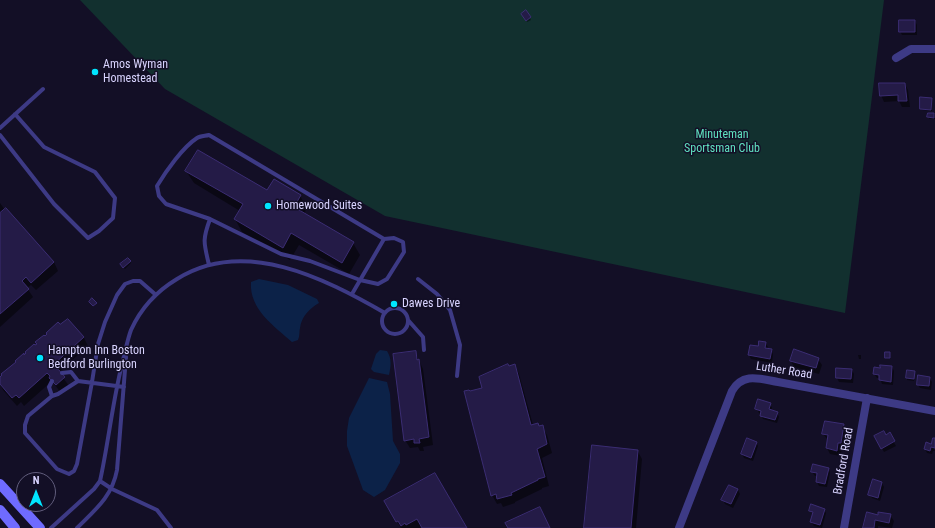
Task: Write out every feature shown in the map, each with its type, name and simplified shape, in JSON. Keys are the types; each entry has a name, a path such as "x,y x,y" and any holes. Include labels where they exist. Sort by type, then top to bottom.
{"main road":[{"path":"0,484 40,528"},
{"path":"0,510 16,528"}],"street":[{"path":"896,58 911,49 935,49"},
{"name":"Luther Road","path":"679,528 732,391 736,384 742,380 753,378 935,410"},
{"name":"Bradford Road","path":"844,528 867,398"}],"lane":[{"path":"0,128 43,89"},
{"path":"0,135 54,204 88,238 99,231 113,218 115,198 95,172 44,147 15,114"},
{"path":"209,135 384,239 394,238 403,242 404,252 387,279 378,284 360,280 310,261 281,254 210,219 166,204 159,196 157,186 165,173 188,146 198,137 209,135"},
{"path":"209,265 204,242 205,233 210,219"},
{"path":"352,294 384,239"},
{"path":"51,528 94,489 100,481 117,386 131,331 138,318 164,287 181,277 209,265 231,261 259,262 310,276 352,294 385,313"},
{"path":"418,279 437,294 450,310 460,345 457,376"},
{"path":"124,387 92,382 78,381 58,394 52,396 28,416 25,425 25,433 57,469 69,474 74,471 77,464 92,382 98,344 105,322 117,295 125,284 133,281 140,281 156,295"},
{"path":"408,320 408,324 404,331 392,333 386,330 382,319 389,309 401,309 422,337 424,350"},
{"path":"76,528 105,500 115,482 126,349"},
{"path":"62,373 71,372 78,381"},
{"path":"52,381 49,387 52,396"},
{"path":"100,481 112,489 157,510 171,528"}],"green space":[{"name":"Minuteman Sportsman Club","path":"80,0 884,0 845,313 385,216 165,89"}],"water":[{"path":"259,279 288,285 317,299 319,303 309,310 302,320 298,340 292,342 258,309 251,292 251,282"},
{"path":"380,350 387,351 390,357 391,366 389,375 374,372 371,369 376,354"},
{"path":"369,378 387,382 390,394 393,441 400,454 400,463 385,490 374,497 363,490 347,446 349,418"}],"building":[{"path":"526,10 531,17 526,21 521,14"},
{"path":"899,20 915,20 915,32 899,32"},
{"path":"879,83 905,83 907,101 898,101 898,95 880,96"},
{"path":"920,97 932,98 931,110 920,109"},
{"path":"928,113 934,113 934,118 927,117"},
{"name":"Homewood Suites","path":"198,150 267,190 274,179 301,195 294,207 354,242 342,263 291,233 283,248 234,219 243,204 185,171"},
{"path":"6,208 54,262 31,283 26,277 22,281 29,289 0,314 0,213"},
{"path":"128,258 131,261 123,268 120,264"},
{"path":"92,298 97,303 93,306 89,302"},
{"name":"Hampton Inn Boston Bedford Burlington","path":"68,319 84,337 53,365 65,377 56,385 49,378 50,376 47,373 19,398 16,395 12,398 0,384 1,374 16,362 15,361 24,353 24,355 26,353 25,352 34,344 37,344 35,342 44,335 45,336 47,334 46,333 58,322 60,324"},
{"path":"759,341 766,342 765,348 772,349 770,359 748,355 750,345 758,346"},
{"path":"794,349 819,358 816,368 790,361"},
{"path":"416,351 417,360 419,359 429,437 419,439 420,443 414,443 414,439 404,441 393,354"},
{"path":"885,352 890,352 890,358 885,358"},
{"path":"508,364 509,366 515,364 531,425 538,423 539,426 543,425 547,444 537,449 545,477 511,493 512,495 497,499 496,494 491,496 464,391 482,388 479,377"},
{"path":"880,365 892,366 891,382 879,380 879,375 873,374 874,367 880,368"},
{"path":"836,368 852,369 851,379 836,378"},
{"path":"907,370 915,371 914,379 906,378"},
{"path":"918,375 930,377 929,386 917,385"},
{"path":"758,399 771,403 769,409 778,412 775,420 760,416 761,411 755,409"},
{"path":"825,421 844,424 841,443 838,443 837,451 826,448 828,435 822,434"},
{"path":"884,431 886,435 890,432 895,441 881,449 874,436"},
{"path":"747,438 757,442 751,458 741,454"},
{"path":"933,438 935,438 935,448 931,447 930,451 924,449 926,442 931,444"},
{"path":"592,445 638,450 631,528 584,528"},
{"path":"813,464 829,468 825,484 816,482 817,473 811,472"},
{"path":"435,473 467,528 422,528 417,519 401,526 398,521 396,522 384,501"},
{"path":"873,479 882,482 878,498 868,495"},
{"path":"729,485 738,489 731,504 721,500"},
{"path":"811,504 825,509 820,525 810,522 813,512 809,511"},
{"path":"540,507 550,528 508,528 505,523"},
{"path":"867,512 878,515 878,512 891,514 889,523 875,520 874,528 863,528"}],"place":[{"name":"Amos Wyman Homestead","path":"95,72"},
{"name":"Homewood Suites","path":"268,206"},
{"name":"Dawes Drive","path":"394,304"},
{"name":"Hampton Inn Boston Bedford Burlington","path":"40,358"}]}
